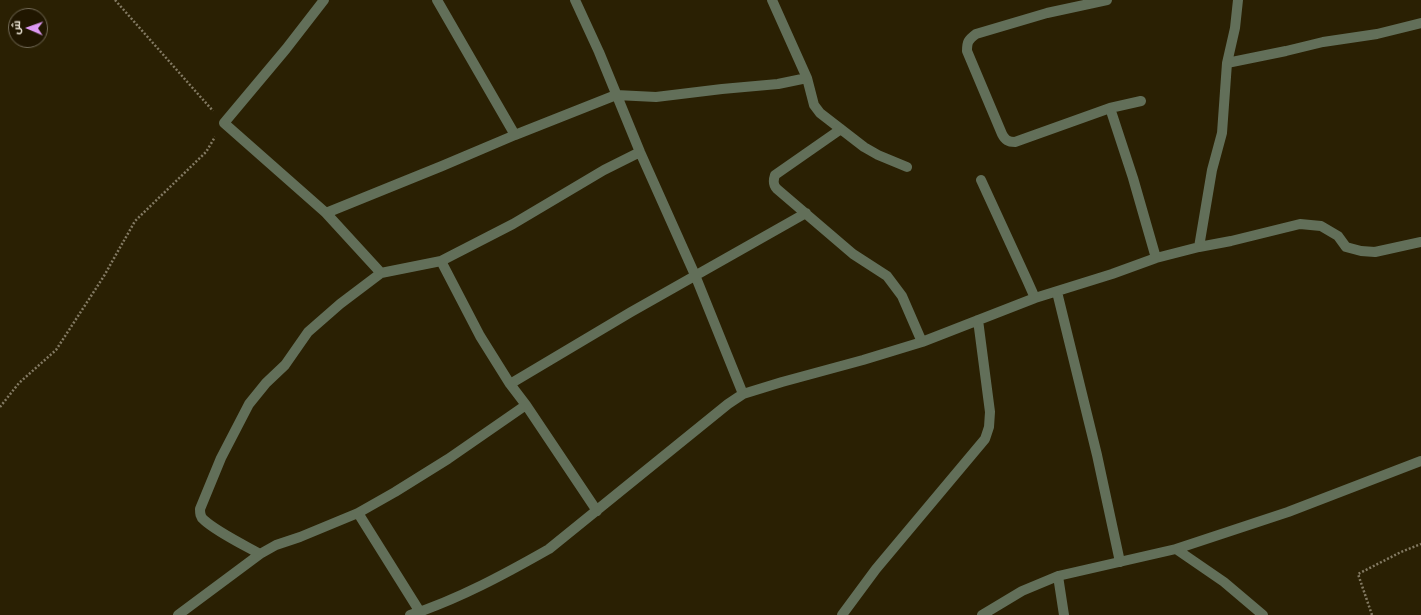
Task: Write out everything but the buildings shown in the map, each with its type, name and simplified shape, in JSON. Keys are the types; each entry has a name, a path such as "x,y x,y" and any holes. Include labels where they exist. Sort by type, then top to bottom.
{"street":[{"path":"324,0 286,49 224,123 326,213 381,273"},
{"path":"437,0 515,135"},
{"path":"575,0 599,52 640,152 695,275 744,394"},
{"path":"772,0 807,78 814,105 820,113 864,147 878,155 907,167"},
{"path":"1107,0 1047,12 976,34 968,40 967,51 1002,134 1007,141 1014,142 1110,108 1141,101"},
{"path":"1199,247 1212,170 1222,133 1227,63 1235,28 1238,0"},
{"path":"1227,63 1323,42 1377,34 1421,23"},
{"path":"326,213 616,95 656,97 778,84 807,78"},
{"path":"1110,108 1133,178 1156,258"},
{"path":"841,129 775,175 774,179 776,187 853,254 887,276 902,296 922,342"},
{"path":"260,554 217,530 204,520 200,515 200,509 221,458 249,404 266,383 285,366 308,332 340,304 381,273 441,261 513,224 604,170 640,152"},
{"path":"981,180 1035,298"},
{"path":"510,384 695,275 806,213"},
{"path":"358,513 415,613 471,590 549,549 728,404 744,394 922,342 1035,298 1057,292 1156,258 1300,224 1321,226 1338,236 1346,247 1361,251 1375,252 1421,242"},
{"path":"441,261 480,336 510,384 526,405 597,511"},
{"path":"1057,292 1097,455 1120,562"},
{"path":"842,615 876,569 985,439 990,427 990,412 978,320"},
{"path":"178,615 260,554 276,544 300,537 358,513 396,492 526,405"},
{"path":"982,615 1022,591 1058,576 1176,549 1288,512 1421,461"},
{"path":"1176,549 1224,582 1263,615"},
{"path":"1058,576 1064,615"}],"path":[{"path":"0,407 19,383 56,350 104,276 136,221 206,152 224,123 115,0"},
{"path":"1372,615 1358,574 1401,552 1421,544"}]}
